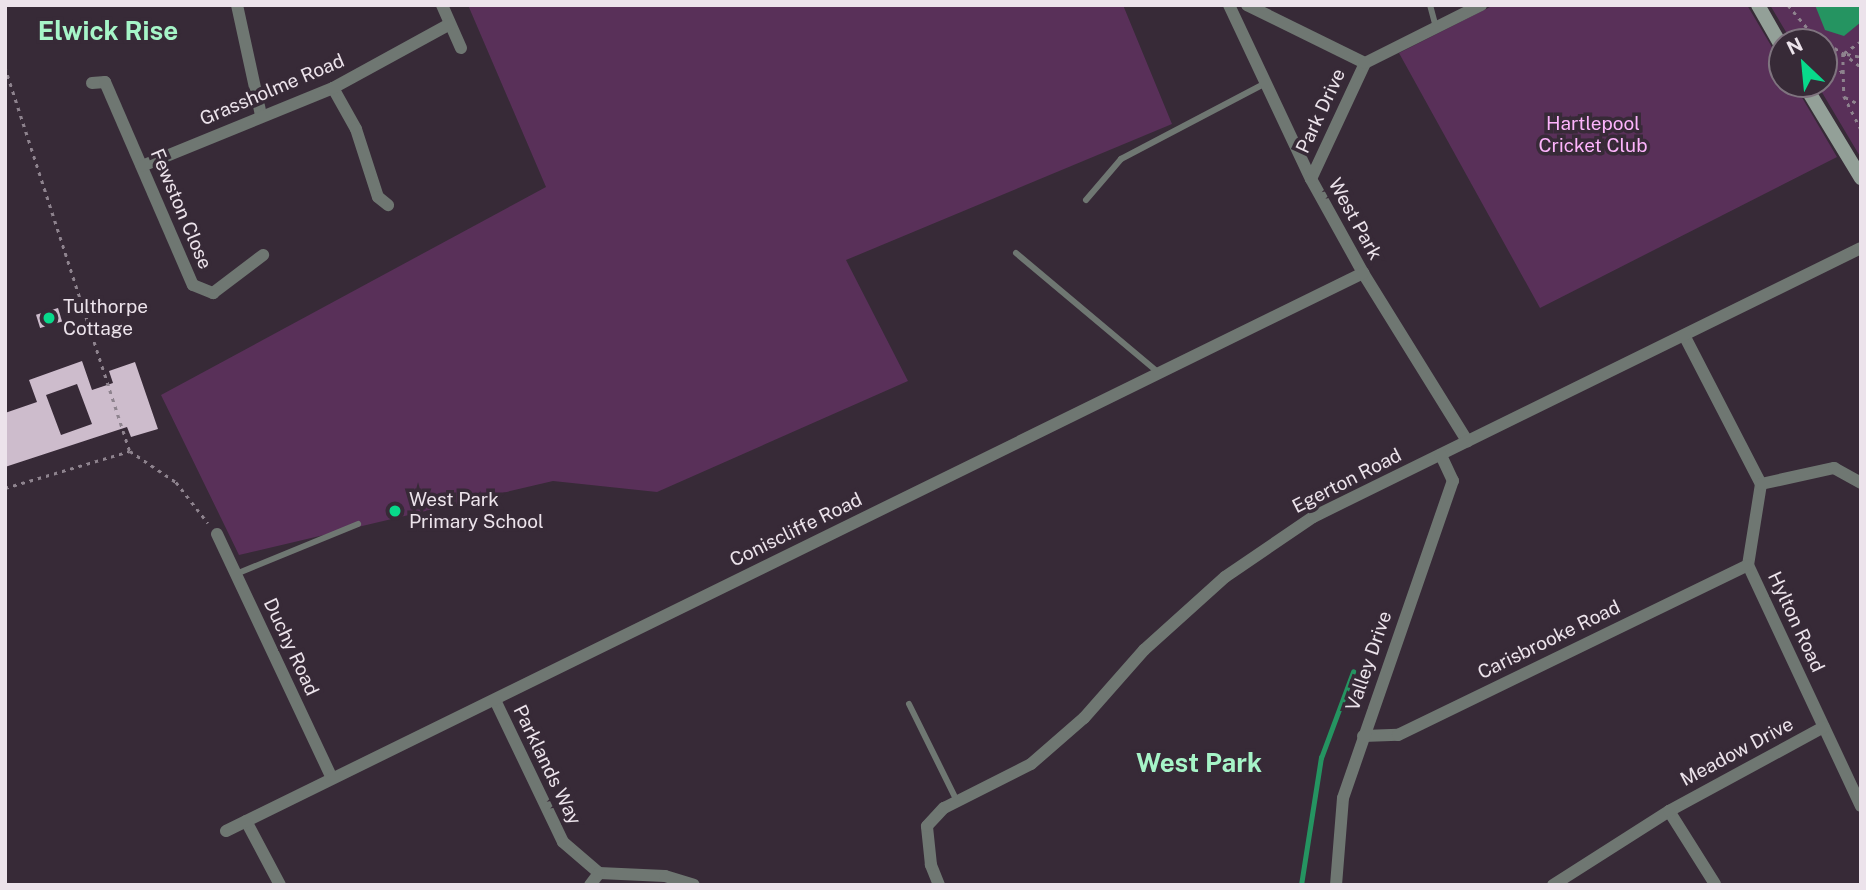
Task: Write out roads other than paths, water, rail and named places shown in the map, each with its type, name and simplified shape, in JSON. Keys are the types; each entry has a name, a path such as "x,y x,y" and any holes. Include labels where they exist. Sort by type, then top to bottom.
{"street":[{"path":"237,5 261,115"},
{"path":"442,5 461,48"},
{"name":"West Park","path":"1229,5 1311,179 1363,273 1467,441"},
{"path":"1247,5 1365,63"},
{"name":"Park Drive","path":"1311,179 1365,63 1481,5"},
{"path":"1758,5 1771,28"},
{"name":"Grassholme Road","path":"142,166 261,115 333,88 450,24"},
{"name":"Fewston Close","path":"92,83 105,82 193,285 213,293 263,255"},
{"path":"333,88 356,129 378,197 388,205"},
{"path":"1812,98 1861,178"},
{"name":"Egerton Road","path":"939,885 931,865 928,826 957,801 1031,764 1084,718 1144,650 1225,577 1313,517 1685,337 1861,248"},
{"name":"Coniscliffe Road","path":"226,831 331,776 495,700 1363,273"},
{"path":"1685,337 1761,484 1834,468 1861,483"},
{"name":"Valley Drive","path":"1336,885 1343,798 1453,481 1441,455"},
{"name":"Hylton Road","path":"1761,484 1748,565 1861,806"},
{"name":"Duchy Road","path":"217,534 331,776"},
{"name":"Carisbrooke Road","path":"1363,736 1398,736 1748,565"},
{"name":"Parklands Way","path":"495,700 563,842 599,873"},
{"name":"Meadow Drive","path":"1553,885 1669,811 1824,727"},
{"name":"Meadow Drive","path":"1669,811 1715,884"},
{"path":"246,821 280,885"},
{"path":"590,885 599,873 665,876 694,885"}],"lane":[{"path":"1430,5 1437,27"},
{"path":"1086,200 1121,159 1266,83"},
{"path":"1016,253 1159,373"},
{"path":"236,574 358,524"},
{"path":"909,704 957,801"}],"waterway":[{"path":"1301,885 1321,758 1353,672"}],"place":[{"name":"Tulthorpe Cottage","path":"49,318"},
{"name":"West Park Primary School","path":"395,511"}],"district":[{"name":"Elwick Rise","path":"108,31"},
{"name":"West Park","path":"1199,763"}],"park label":[{"name":"Hartlepool Cricket Club","path":"1593,135"}]}
